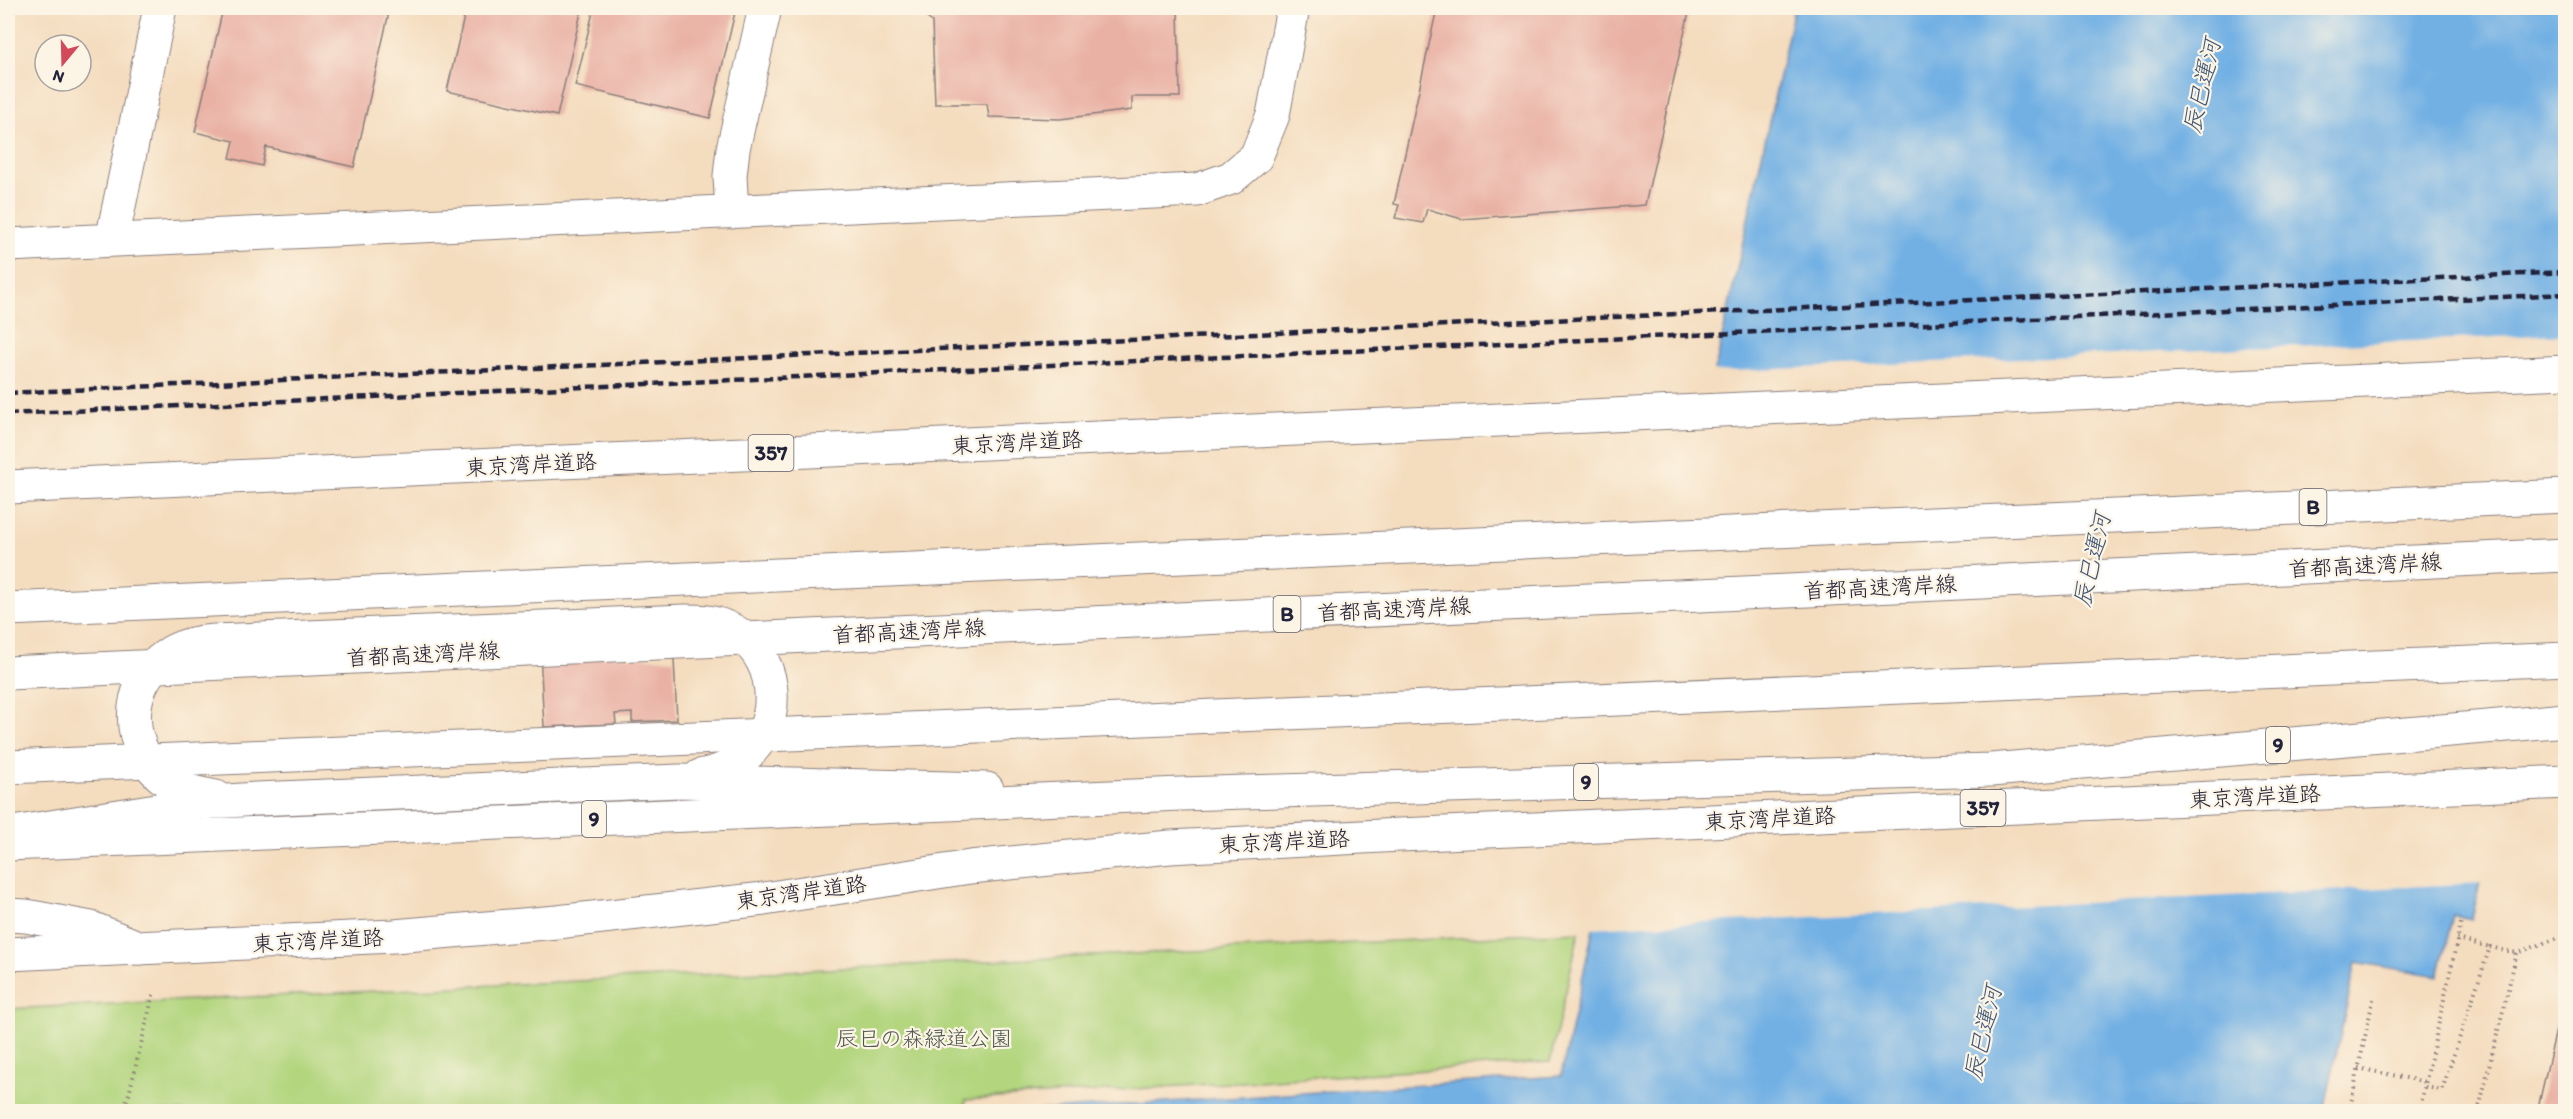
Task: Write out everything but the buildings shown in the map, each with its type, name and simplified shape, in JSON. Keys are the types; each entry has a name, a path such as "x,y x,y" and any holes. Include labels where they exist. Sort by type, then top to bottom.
{"main road":[{"path":"112,240 160,8"},
{"path":"732,212 730,176 733,149 765,8"},
{"path":"8,245 1197,190 1231,178 1256,157 1273,115 1293,8"},
{"name":"東京湾岸道路","path":"8,487 2565,372"},
{"name":"B","path":"8,609 2565,496"},
{"name":"首都高速湾岸線","path":"8,673 2565,555"},
{"path":"256,799 214,797 178,788 158,773 141,751 134,726 136,700 147,675 165,656 189,644 208,641 692,621 712,623 737,633 747,641 762,661 771,683 769,720 765,731 751,751 732,766 680,781"},
{"path":"8,767 2565,659"},
{"name":"9","path":"8,843 1181,794 1991,770 2565,720"},
{"path":"8,834 200,803 680,781 1181,794"},
{"name":"東京湾岸道路","path":"8,954 394,936 545,923 764,898 970,867 1170,848 1400,835 2565,782"},
{"path":"8,915 91,928 140,948"}],"path":[{"path":"2419,1112 2461,923"},
{"path":"2457,939 2517,952 2565,935"},
{"path":"2358,1068 2442,1090 2490,947"},
{"path":"2478,1112 2517,952"},
{"path":"122,1112 129,1094 154,991"},
{"path":"2349,1112 2374,995"}],"green space":[{"name":"辰巳の森緑道公園","path":"1579,932 1550,1062 966,1100 963,1112 8,1111 8,1009"}],"water":[{"name":"辰巳運河","path":"1794,8 2565,8 2565,484 2472,919 2453,915 2438,976 2356,962 2324,1111 1016,1112 1561,1076"}],"pier":[{"path":"2565,334 2566,499 2483,883 1590,928 1711,372"}],"railway":[{"path":"8,393 2566,272"},
{"path":"8,414 2566,294"}]}
